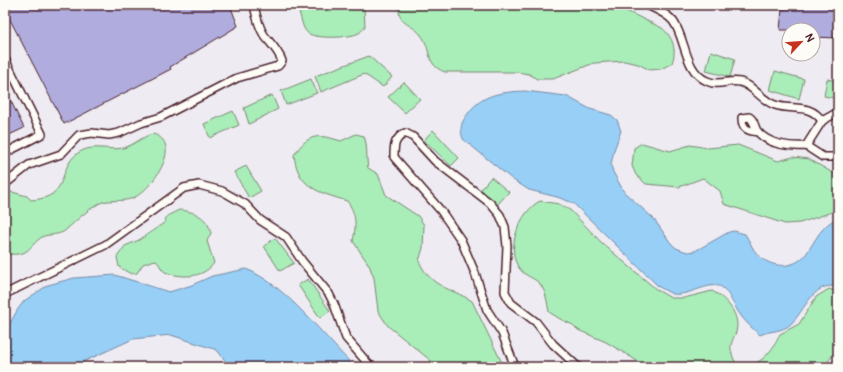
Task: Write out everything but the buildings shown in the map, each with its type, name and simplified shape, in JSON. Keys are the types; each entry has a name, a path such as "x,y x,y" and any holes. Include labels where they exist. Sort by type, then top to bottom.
{"lane":[{"path":"5,184 29,165 61,154 79,135 92,133 109,135 119,133 141,123 161,117 237,78 278,66 282,61 279,53 263,34 258,22 254,5"},
{"path":"647,5 666,15 672,20 692,66 701,78 713,83 740,82 767,102 783,107 793,106 814,112 822,121"},
{"path":"5,59 42,134 5,153"},
{"path":"806,146 822,121 838,112"},
{"path":"758,132 776,143 806,146 823,157 838,157"},
{"path":"515,367 502,333 487,310 471,263 457,235 441,211 394,157 394,146 396,140 405,133 413,137 435,161 490,203 500,215 505,227 508,246 505,292 511,303 536,322 552,344 578,367"},
{"path":"5,294 105,245 184,188 200,185 213,188 245,204 260,220 286,237 334,304 346,338 371,367"}],"green space":[{"path":"279,5 327,5 331,7 335,5 359,5 364,9 365,26 355,35 342,37 314,36 306,32 304,29 297,8 285,10"},
{"path":"399,5 614,5 662,28 669,35 673,44 674,53 672,63 661,69 650,70 638,64 624,61 594,63 553,79 537,79 529,74 517,72 445,72 434,65 421,35 400,17"},
{"path":"711,51 735,59 730,77 706,71"},
{"path":"369,56 392,77 383,87 364,74 321,92 315,76"},
{"path":"775,71 804,79 799,99 770,90"},
{"path":"311,79 317,93 286,105 281,91"},
{"path":"827,79 838,81 838,99 824,96"},
{"path":"404,82 420,99 405,113 388,97"},
{"path":"272,95 278,109 249,124 244,108"},
{"path":"233,111 239,125 210,138 204,124"},
{"path":"433,130 459,158 451,166 424,140"},
{"path":"153,134 162,139 166,147 165,156 162,167 156,177 140,194 129,199 102,202 82,216 65,231 44,236 23,253 5,254 5,196 12,192 27,196 31,200 44,198 52,194 58,188 71,160 78,153 89,148 123,148"},
{"path":"356,134 364,136 368,168 378,174 386,195 418,216 424,225 423,248 419,261 424,270 429,277 441,286 472,301 504,367 435,367 430,360 388,326 378,311 374,278 369,265 353,241 355,220 353,211 347,201 327,195 311,187 305,182 296,166 294,155 304,143 314,137 326,137 341,141"},
{"path":"642,143 670,151 690,145 708,148 738,145 778,161 793,157 809,159 838,176 838,210 800,223 785,224 724,204 720,191 703,178 679,187 646,184 636,175 632,166 634,148"},
{"path":"246,166 261,191 249,198 234,172"},
{"path":"491,177 509,192 497,205 481,189"},
{"path":"540,201 559,204 570,210 603,244 657,290 671,298 684,298 712,291 722,298 731,308 736,319 737,326 731,352 737,365 752,365 764,358 773,347 780,334 799,324 816,297 829,289 838,292 838,347 830,359 822,367 641,367 639,362 606,342 578,330 573,325 549,312 546,296 541,286 537,281 523,273 519,268 515,260 514,251 514,241 517,231 526,213"},
{"path":"179,210 195,213 207,223 211,233 207,241 214,263 209,268 198,274 184,276 165,272 155,260 143,264 137,273 131,274 119,267 117,257 125,246 139,240 164,223 167,216"},
{"path":"275,238 294,263 280,271 264,246"},
{"path":"308,279 330,311 320,318 298,285"}],"water":[{"path":"525,91 566,96 590,109 611,115 617,120 621,131 614,150 611,165 613,172 624,192 654,219 676,248 687,252 695,251 729,232 734,231 745,234 756,253 769,263 776,265 789,265 801,259 823,229 838,218 838,287 829,286 814,294 793,322 787,327 760,335 751,327 737,310 726,291 719,286 707,287 679,294 673,294 659,287 573,203 557,197 529,190 513,180 463,139 461,129 463,121 473,108 485,98 500,93"},
{"path":"246,269 261,276 290,299 355,367 230,367 217,350 171,335 133,339 72,367 5,367 5,332 24,301 48,285 74,278 115,275 169,292 192,285 212,276"}]}
